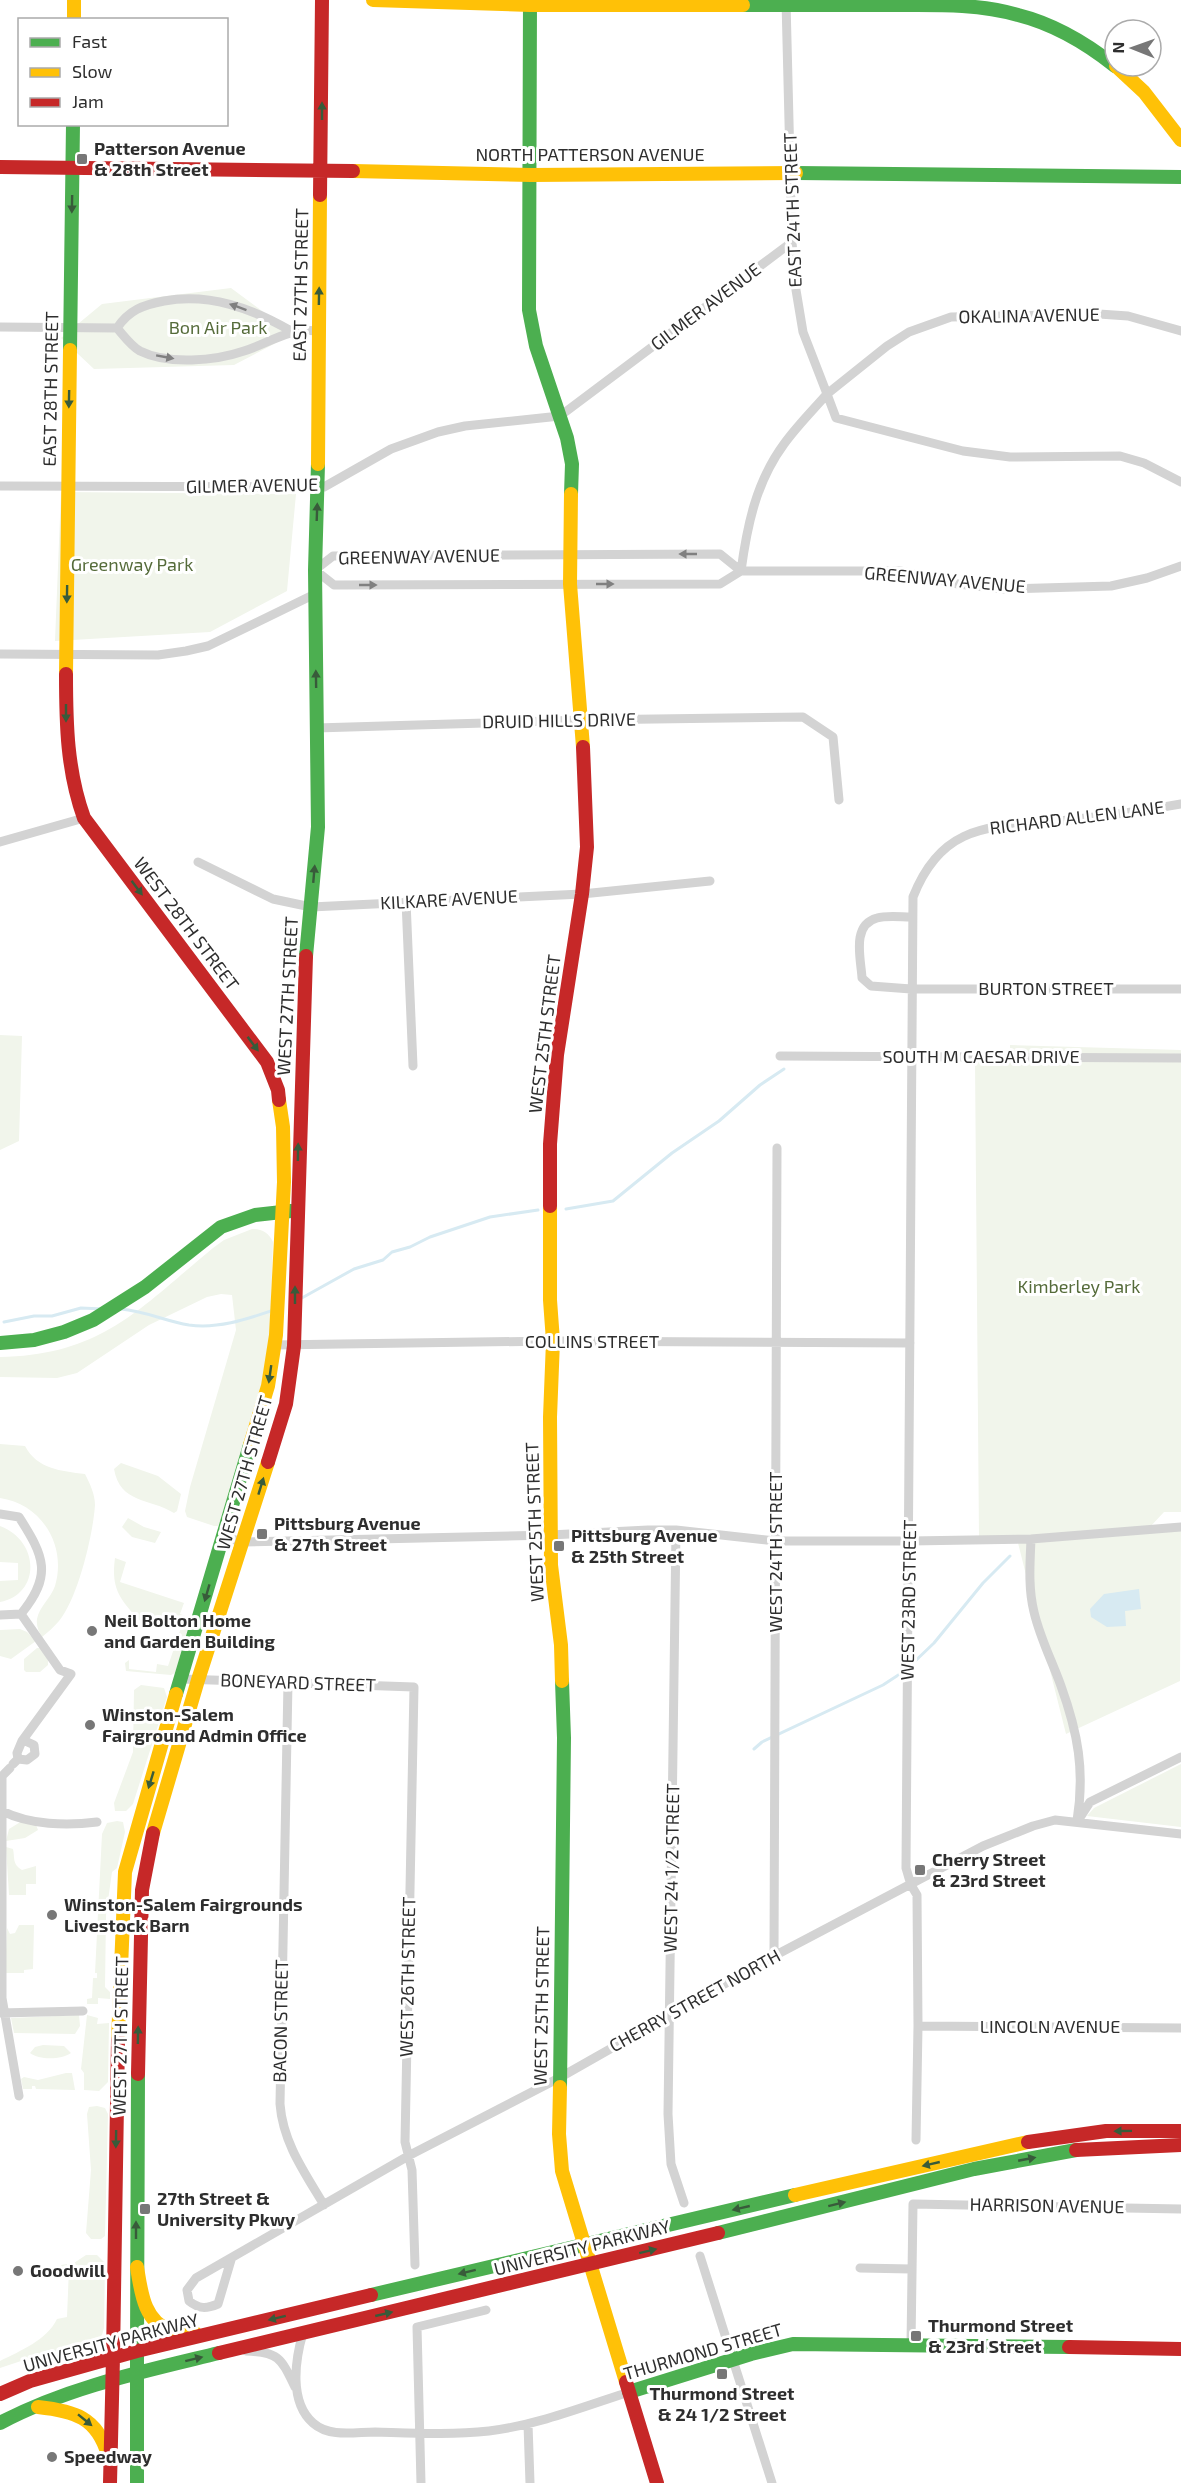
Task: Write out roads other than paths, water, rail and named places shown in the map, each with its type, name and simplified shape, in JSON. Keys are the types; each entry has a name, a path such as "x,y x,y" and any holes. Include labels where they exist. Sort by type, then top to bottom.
{"street":[{"path":"74,0 74,18"},
{"name":"EAST 27TH STREET","path":"315,570 318,488 322,0"},
{"path":"373,0 786,2 919,5 1000,10 1064,32 1103,58"},
{"name":"WEST 25TH STREET","path":"530,2 531,175 528,310 536,346 560,416 572,464 570,584 582,720 587,847 557,1055 550,1144 550,1300 553,1341 550,1535 552,1585 561,1645 564,1738 559,2078 562,2171 657,2483"},
{"name":"EAST 24TH STREET","path":"786,2 792,242 796,290 803,332 836,418 963,452 1010,457 1120,456 1144,463 1181,482"},
{"path":"1128,78 1144,92 1181,140"},
{"name":"EAST 28TH STREET","path":"66,655 73,126"},
{"name":"NORTH PATTERSON AVENUE","path":"0,167 321,170 531,175 791,173 1181,177"},
{"name":"GILMER AVENUE","path":"0,486 318,488 336,481 391,449 438,432 465,426 560,416 792,242"},
{"path":"117,328 125,317 140,307 198,298 229,303 246,309 291,332"},
{"name":"OKALINA AVENUE","path":"827,394 887,346 909,332 951,317 1099,314 1128,316 1181,331"},
{"path":"0,327 117,328 140,351 170,358 193,360 229,356 291,332 318,331"},
{"path":"741,571 748,524 761,483 784,444 827,394"},
{"name":"GREENWAY AVENUE","path":"741,571 720,554 333,556 315,570 334,585 720,584 741,571 900,572 957,584 1002,589 1111,586 1147,579 1181,566"},
{"name":"WEST 27TH STREET","path":"137,2483 137,2102 142,1890 148,1850 158,1812 286,1404 294,1346 304,978 318,827 315,570"},
{"path":"0,654 158,655 197,649 208,646 315,594"},
{"name":"WEST 28TH STREET","path":"66,655 66,735 75,797 84,818 267,1062 278,1090 283,1126 282,1211"},
{"name":"DRUID HILLS DRIVE","path":"316,728 582,720 803,717 833,737 839,800"},
{"name":"RICHARD ALLEN LANE","path":"911,1057 913,897 921,876 944,848 972,832 998,825 1127,814 1181,804"},
{"path":"0,842 84,818"},
{"name":"KILKARE AVENUE","path":"198,862 273,899 311,907 582,894 710,881"},
{"path":"406,901 413,1066"},
{"name":"BURTON STREET","path":"911,917 876,918 864,926 859,938 862,978 871,986 911,989 1181,989"},
{"name":"SOUTH M CAESAR DRIVE","path":"780,1056 1181,1058"},
{"name":"WEST 23RD STREET","path":"911,1057 910,1541 906,1868 917,1895 916,2140"},
{"name":"WEST 24TH STREET","path":"774,1956 777,1148"},
{"path":"0,1343 51,1337 95,1320 112,1311 220,1227 241,1218 282,1211 297,1211"},
{"name":"WEST 27TH STREET","path":"110,2467 118,2012 125,1872 268,1386 274,1345 282,1211"},
{"name":"COLLINS STREET","path":"274,1345 553,1341 910,1343"},
{"path":"0,1514 19,1517 38,1547 42,1573 36,1596 21,1614 0,1615"},
{"path":"223,1537 244,1542 676,1530 775,1541 910,1541 1031,1539 1181,1527"},
{"name":"WEST 24 1/2 STREET","path":"676,1530 669,2150 684,2203"},
{"path":"1031,1539 1030,1575 1034,1612 1076,1737 1082,1790 1077,1821"},
{"path":"14,1764 18,1748 70,1674 60,1670 21,1614"},
{"name":"BONEYARD STREET","path":"182,1679 414,1688"},
{"name":"BACON STREET","path":"288,1682 280,2104 281,2118 289,2144 324,2205"},
{"name":"WEST 26TH STREET","path":"414,1688 405,2142 412,2170 415,2265"},
{"path":"19,2096 2,2013 1,1776 14,1764 27,1760 35,1754 34,1745 23,1740"},
{"path":"1077,1821 1090,1802 1181,1757"},
{"path":"2,1811 13,1817 53,1823 97,1822"},
{"name":"CHERRY STREET NORTH","path":"231,2260 218,2304 209,2308 197,2307 189,2301 187,2290 196,2278 231,2260 410,2155 559,2078 774,1956 982,1846 1055,1820 1181,1834"},
{"path":"2,2013 84,2011"},
{"name":"LINCOLN AVENUE","path":"918,2026 1181,2028"},
{"name":"UNIVERSITY PARKWAY","path":"0,2394 30,2381 137,2351 585,2243 1045,2138 1106,2131 1181,2131"},
{"name":"UNIVERSITY PARKWAY","path":"0,2423 32,2406 113,2380 232,2349 591,2265 974,2169 1073,2150 1181,2145"},
{"name":"HARRISON AVENUE","path":"911,2270 913,2204 1181,2209"},
{"path":"700,2256 772,2483"},
{"path":"136,2267 144,2303 152,2320 170,2332 213,2334"},
{"path":"860,2268 911,2270 911,2344"},
{"path":"421,2483 417,2327 486,2310"},
{"name":"THURMOND STREET","path":"298,2394 296,2357 303,2333"},
{"name":"THURMOND STREET","path":"232,2349 274,2355 285,2368 306,2416 314,2424 330,2432 419,2434 489,2431 528,2424 733,2360 793,2344 1181,2349"},
{"path":"32,2406 68,2410 84,2418 99,2434 106,2446 110,2483"},
{"path":"528,2424 530,2483"}],"waterway":[{"path":"566,1209 613,1201 672,1153 719,1121 760,1085 784,1069"},
{"path":"300,1299 354,1269 383,1260 392,1252 410,1247 430,1237 490,1217 538,1210"},
{"path":"4,1322 34,1316 52,1316 81,1308 103,1309"},
{"path":"121,1309 200,1326 233,1322 274,1310"},
{"path":"911,1665 934,1643 983,1583 1010,1556"},
{"path":"754,1749 762,1742 883,1685 906,1670"}],"place":[{"name":"Patterson Avenue & 28th Street","path":"82,159"},
{"name":"Pittsburg Avenue & 27th Street","path":"262,1534"},
{"name":"Pittsburg Avenue & 25th Street","path":"559,1546"},
{"name":"Neil Bolton Home and Garden Building","path":"92,1631"},
{"name":"Winston-Salem Fairground Admin Office","path":"90,1725"},
{"name":"Cherry Street & 23rd Street","path":"920,1870"},
{"name":"Winston-Salem Fairgrounds Livestock Barn","path":"52,1915"},
{"name":"27th Street & University Pkwy","path":"145,2209"},
{"name":"Goodwill","path":"18,2271"},
{"name":"Thurmond Street & 23rd Street","path":"916,2336"},
{"name":"Thurmond Street & 24 1/2 Street","path":"722,2374"},
{"name":"Speedway","path":"52,2457"}],"park label":[{"name":"Bon Air Park","path":"218,328"},
{"name":"Greenway Park","path":"132,565"},
{"name":"Kimberley Park","path":"1079,1287"}]}
